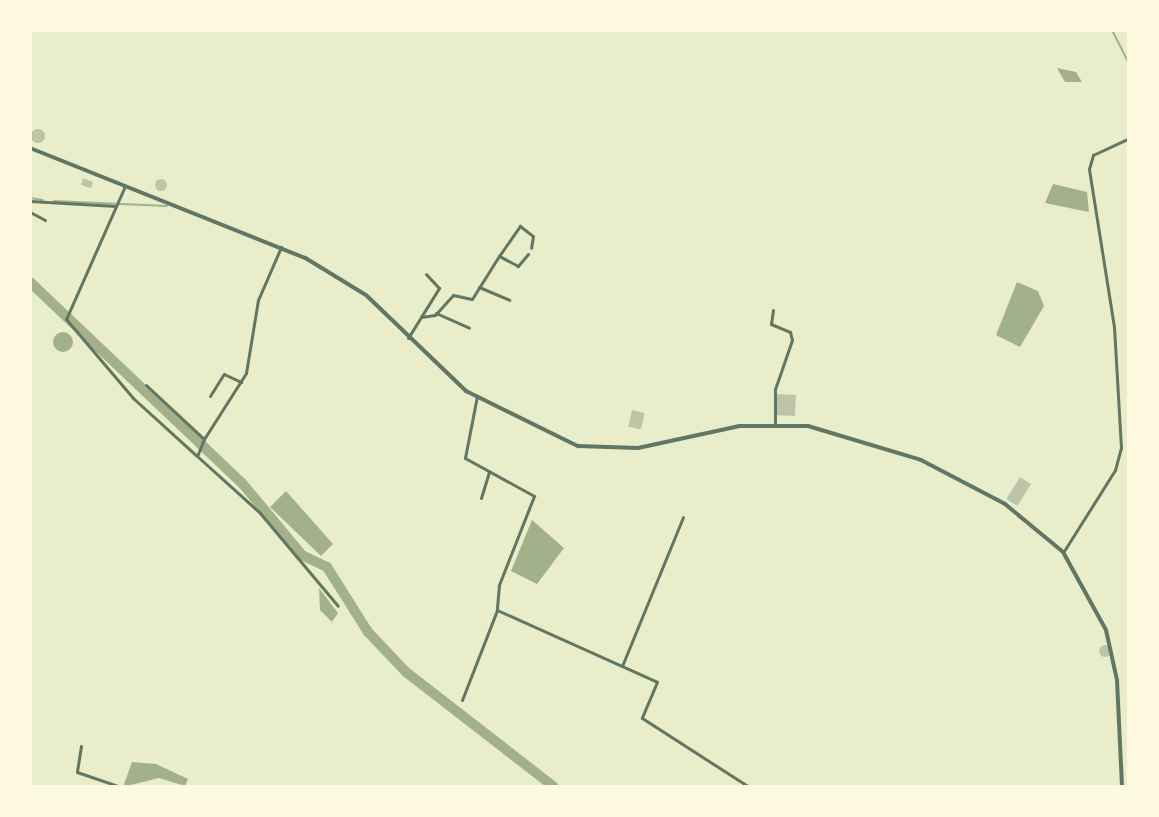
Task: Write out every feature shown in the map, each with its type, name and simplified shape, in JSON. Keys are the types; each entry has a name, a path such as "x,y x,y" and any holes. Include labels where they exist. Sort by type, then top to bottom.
{"street":[{"path":"1063,552 1115,470 1121,448 1114,327 1089,169 1093,155 1129,138"},
{"path":"30,148 281,247 366,295 430,360 477,396 578,446 664,446 775,425 824,429 921,460 1005,504 1063,552 1112,654 1122,787"},
{"path":"125,186 66,319 133,398 260,513 338,606"},
{"path":"30,201 116,206"},
{"path":"30,212 45,220"},
{"path":"421,317 436,313 453,295 472,299 520,226 533,236 531,248"},
{"path":"198,454 241,382 251,359 258,300 281,247"},
{"path":"499,256 518,266 528,254"},
{"path":"408,338 439,288 426,274"},
{"path":"478,286 509,300"},
{"path":"773,310 771,324 790,332 792,340 775,389 775,425"},
{"path":"436,313 469,328"},
{"path":"210,396 224,374 241,382"},
{"path":"146,385 203,442"},
{"path":"462,700 497,610 499,585 534,496 465,458 477,396"},
{"path":"481,498 489,471"},
{"path":"622,666 683,517"},
{"path":"497,610 659,685 642,718 749,787"},
{"path":"81,746 77,772 121,787"}],"shaded area":[{"path":"1057,68 1076,72 1082,82 1065,82"},
{"path":"1053,184 1087,192 1089,212 1045,203"},
{"path":"1017,282 1038,291 1044,306 1020,347 996,335"},
{"path":"63,332 70,335 73,342 70,349 63,352 56,349 53,342 56,335"},
{"path":"286,491 333,544 321,556 270,507"},
{"path":"532,520 564,548 537,584 511,571"},
{"path":"319,588 338,613 332,622 320,610"},
{"path":"132,762 156,764 188,779 185,786 159,778 123,787"}],"building":[{"path":"38,129 45,136 38,143 31,136"},
{"path":"83,178 93,182 91,188 81,185"},
{"path":"161,179 167,185 161,191 155,185"},
{"path":"776,394 796,395 795,416 775,415"},
{"path":"632,410 645,413 641,429 628,427"},
{"path":"1020,477 1031,484 1017,506 1006,499"},
{"path":"1105,645 1111,651 1105,657 1099,651"}],"waterway":[{"path":"1112,30 1129,63"},
{"path":"30,198 43,200"},
{"path":"54,201 167,206"},
{"path":"30,282 242,483 302,555 327,567 368,632 406,672 554,787"}]}
